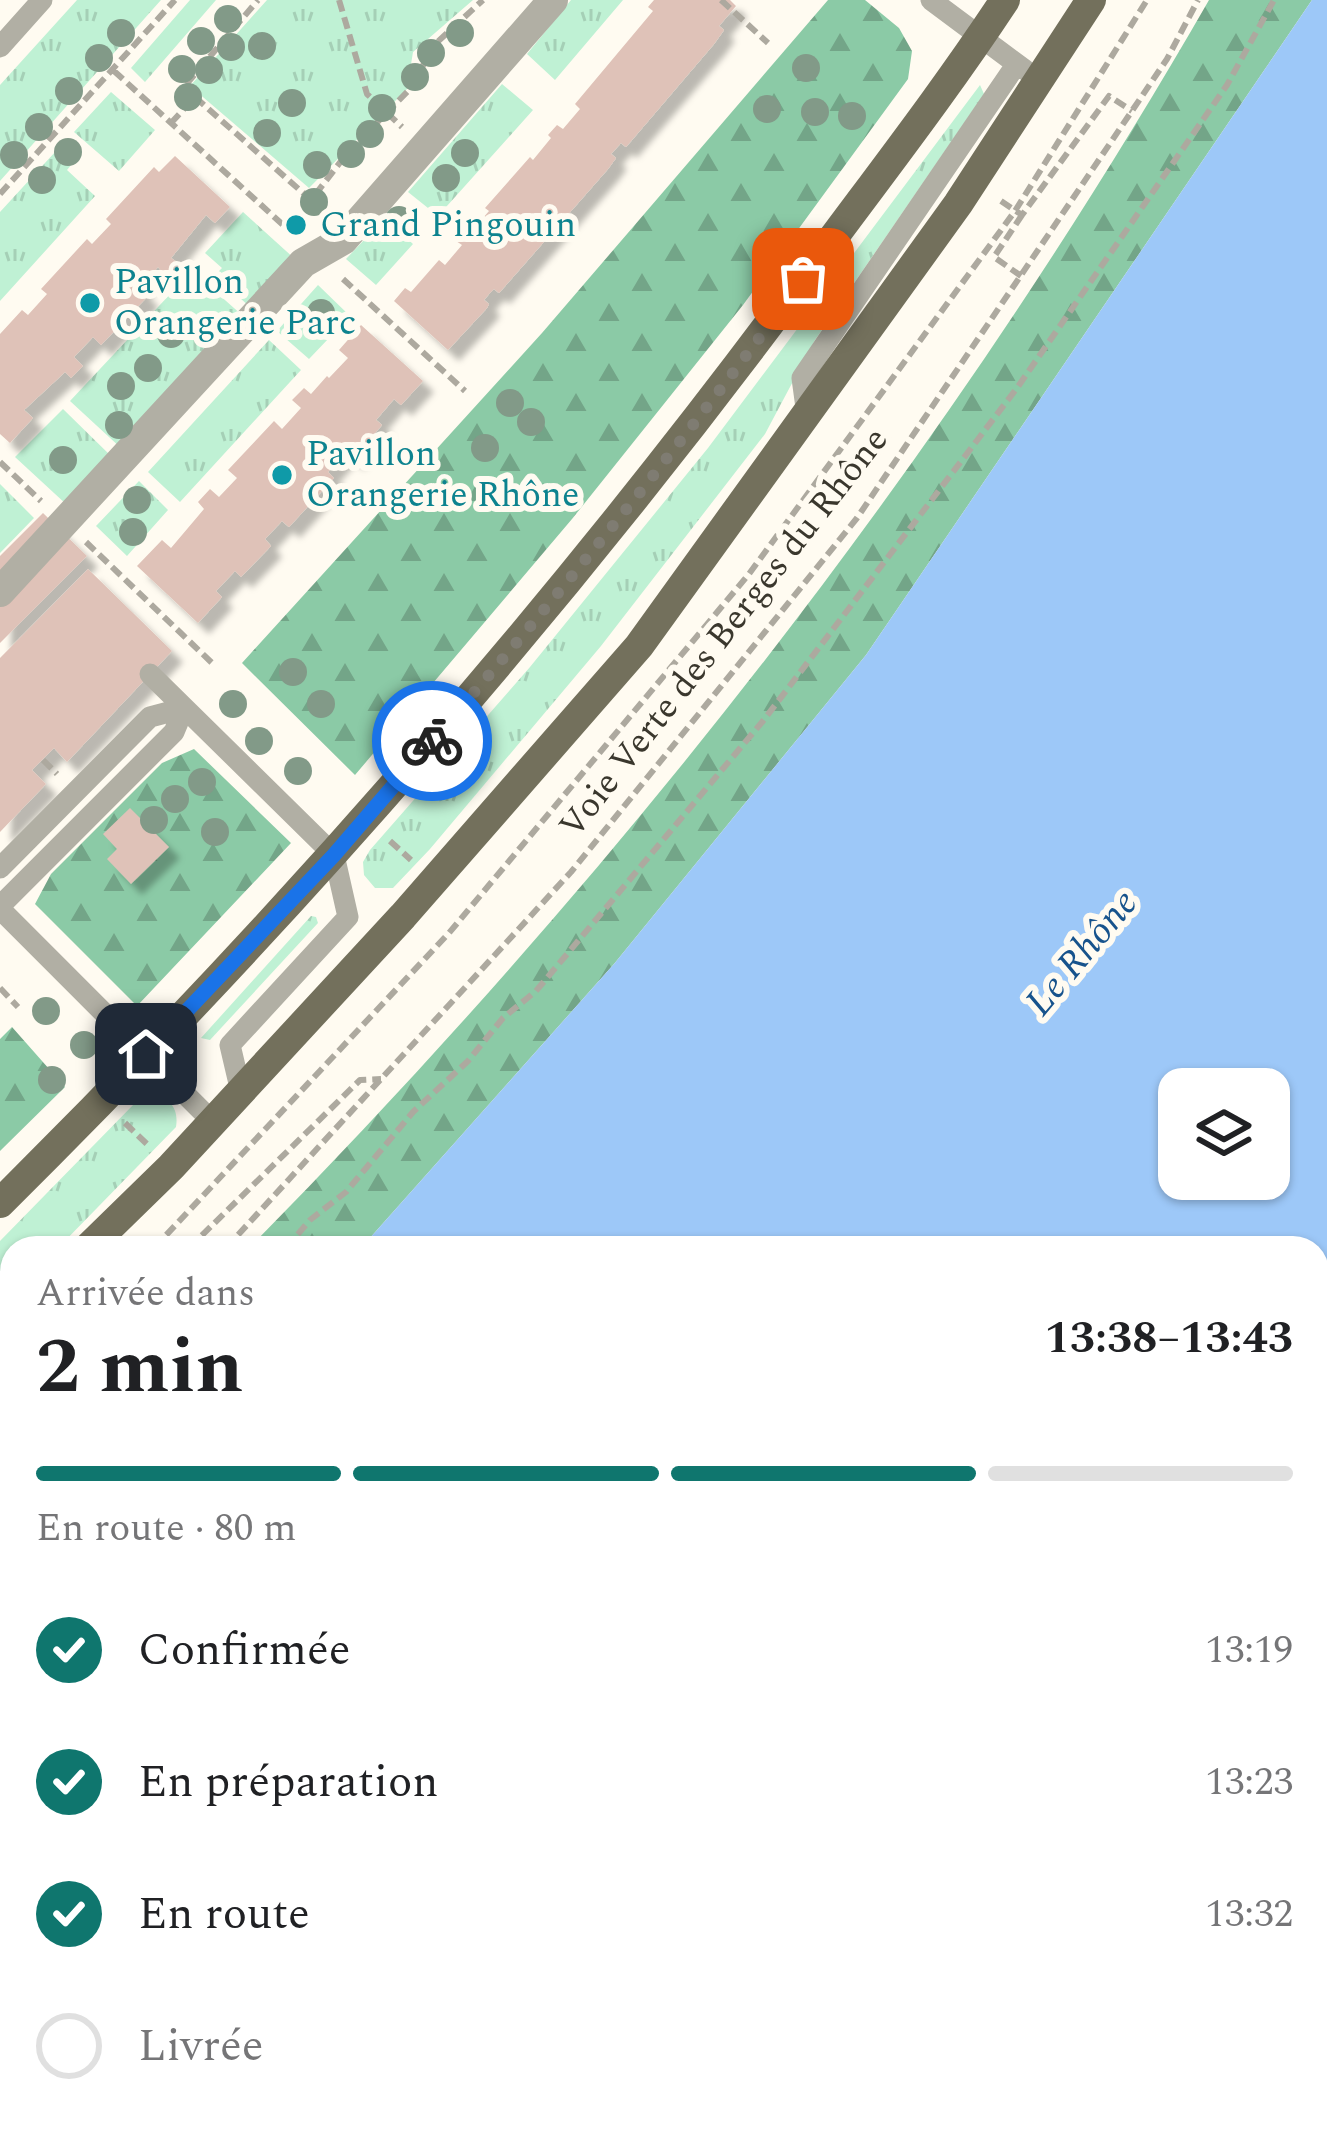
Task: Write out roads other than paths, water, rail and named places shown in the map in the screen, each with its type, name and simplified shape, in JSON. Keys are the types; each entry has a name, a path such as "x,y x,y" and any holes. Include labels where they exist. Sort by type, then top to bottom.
{"main road":[{"path":"0,1203 334,855 531,629 724,386 1005,0"},
{"path":"100,1236 404,916 639,646 807,416 1029,72 1090,0"}],"street":[{"path":"0,592 303,262 343,240 359,223 553,0"}],"lane":[{"path":"0,47 42,0"},
{"path":"932,0 1029,72"},
{"path":"150,674 334,855 348,917 230,1045 241,1092"},
{"path":"0,868 150,717 184,708"},
{"path":"184,708 174,732 0,908 213,1121"}],"water":[{"name":"Le Rhône","path":"1312,0 1327,0 1327,1236 372,1236 614,964 866,655"}],"place":[{"name":"Grand Pingouin","path":"296,225"},
{"name":"Pavillon Orangerie Parc","path":"90,303"},
{"name":"Pavillon Orangerie Rhône","path":"282,475"}]}
